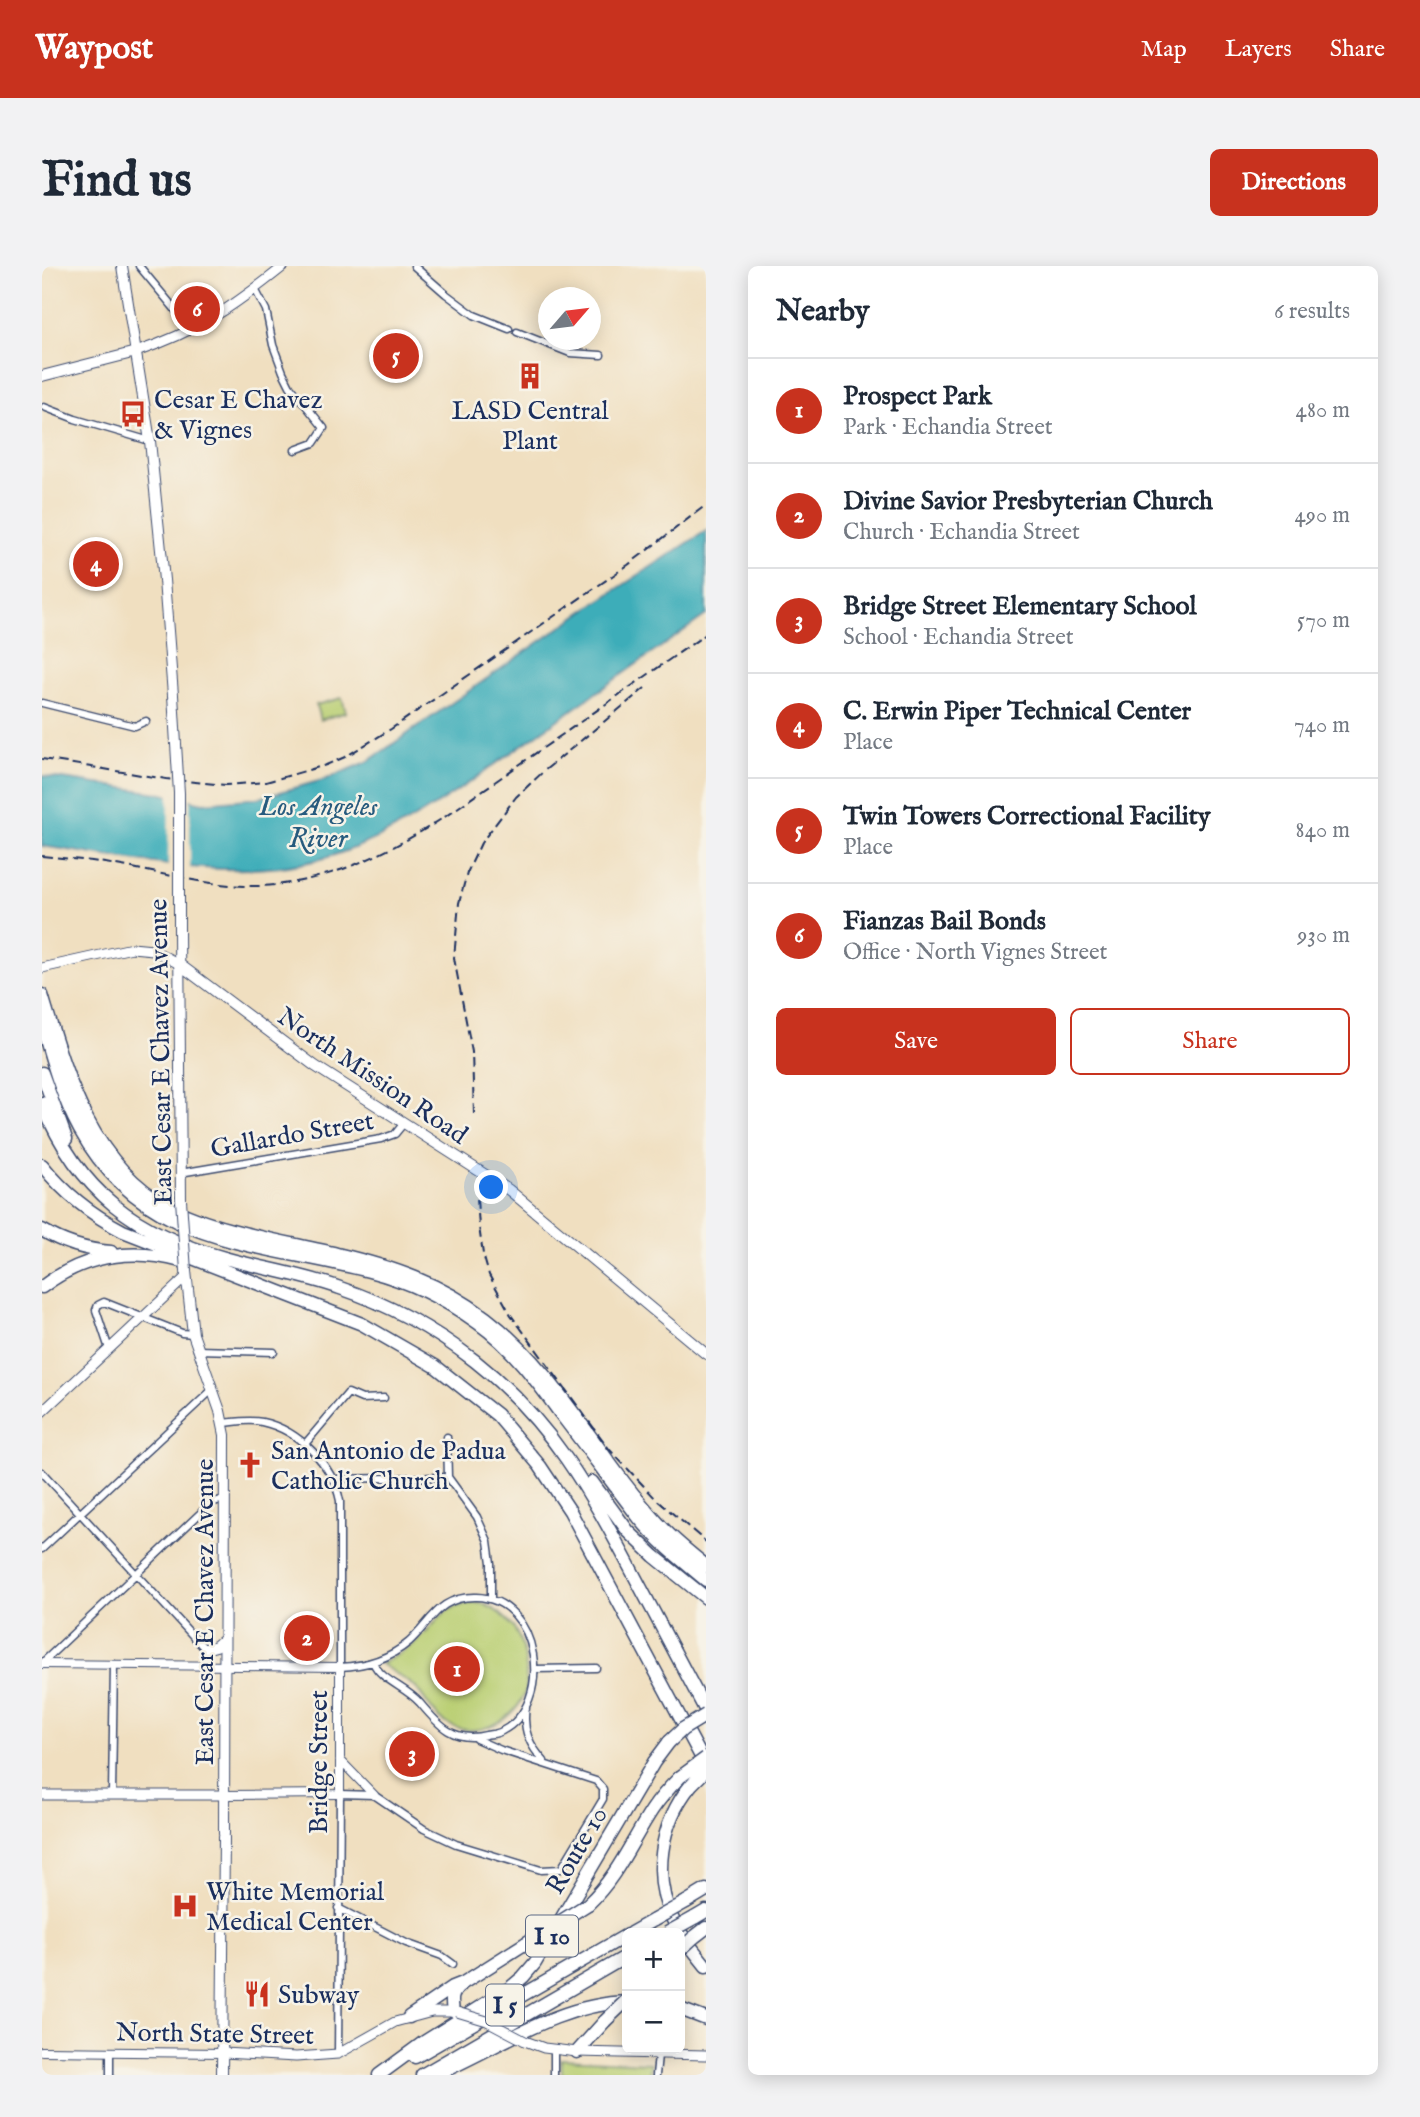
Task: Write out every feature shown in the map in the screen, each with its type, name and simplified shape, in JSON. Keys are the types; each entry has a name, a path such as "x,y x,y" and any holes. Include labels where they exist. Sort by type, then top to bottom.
{"highway":[{"path":"42,995 60,1074"},
{"path":"42,1025 76,1122 114,1178 139,1200 198,1231 226,1240 395,1279 426,1292 480,1324 506,1346 529,1371 642,1521 668,1549 706,1580"},
{"path":"42,1048 108,1152 136,1183 171,1208 229,1228 400,1270 438,1288 484,1316 532,1359 551,1381 642,1506 674,1540 706,1566"},
{"path":"42,1073 63,1133 92,1185"},
{"path":"42,1102 61,1143 92,1185 124,1213 165,1237 227,1259 298,1275 340,1288 401,1314 438,1335 491,1375 538,1421 565,1455 600,1510 706,1713"},
{"path":"42,1165 64,1191 97,1218 123,1231 362,1324 435,1366 497,1415 540,1466 570,1511 706,1768 666,1792 651,1811 606,1886 588,1904 409,2017"},
{"path":"42,1230 71,1245 93,1250 167,1257 245,1279"},
{"path":"42,1287 76,1266 102,1258 136,1253"},
{"path":"401,1314 446,1334 508,1379 532,1402 551,1426 628,1531 706,1598"},
{"name":"Route 10","path":"381,2075 431,2038 510,1988 529,1970 573,1901 653,1762 683,1729 706,1713"},
{"path":"688,1732 706,1783"},
{"path":"706,1758 686,1781 667,1828 661,1868 667,1905 674,1922 706,1966"},
{"name":"I 5","path":"640,1928 706,1890"},
{"path":"676,1928 706,1911"},
{"path":"685,1945 706,1928"},
{"name":"I 5","path":"381,2075 622,1938"},
{"name":"I 5","path":"422,2075 622,1959"},
{"path":"455,2012 452,1998 463,1983"},
{"path":"436,2075 568,2012 622,2002"},
{"path":"577,2052 622,2006"},
{"path":"685,2011 706,2019"}],"main road":[{"name":"East Cesar E Chavez Avenue","path":"122,266 149,441 164,580 179,793 180,1173 186,1274 193,1334 223,1423 226,1448 222,2075"},
{"path":"42,376 136,352 189,332 225,311 284,266"},
{"path":"42,968 132,948 153,950 179,964"},
{"name":"North Mission Road","path":"179,964 315,1066 517,1196 706,1354"},
{"path":"42,1412 144,1318 186,1274"},
{"path":"205,1649 216,1646 224,1639"},
{"path":"42,1795 224,1795"},
{"name":"North State Street","path":"223,2053 296,2057 338,2054 385,2026 409,2017 432,2012 455,2012 487,2021 525,2041 554,2050 706,2055"}],"street":[{"path":"139,266 174,308 189,332"},
{"path":"414,266 474,315 509,329"},
{"path":"255,289 265,310 283,372 290,386 324,428 314,443 295,450"},
{"path":"517,332 570,353 601,355"},
{"path":"44,407 149,441"},
{"path":"42,703 135,726 146,721"},
{"name":"Gallardo Street","path":"180,1173 381,1139 395,1134 404,1123"},
{"path":"109,1349 96,1310 98,1305 104,1302 182,1333 193,1334"},
{"path":"198,1350 274,1352"},
{"path":"42,1549 212,1390"},
{"path":"305,1444 348,1393 362,1399 384,1398"},
{"name":"Bridge Street","path":"223,1423 250,1420 291,1434 322,1462 332,1479 340,1502 338,2054"},
{"path":"447,1437 448,1477 477,1517 488,1541 491,1599"},
{"path":"42,1472 205,1649 206,1664"},
{"path":"332,1479 448,1477"},
{"path":"42,1663 211,1503 224,1499"},
{"path":"42,1663 340,1667 365,1665 408,1643 440,1607 466,1597 479,1596 491,1599 508,1609 522,1624 531,1646 535,1669 523,1723 527,1737 545,1763"},
{"path":"340,1760 374,1795 424,1829 456,1844 541,1870 561,1869 603,1799 604,1791 596,1781 501,1750 474,1738 448,1732 440,1727 407,1691 377,1671 373,1662"},
{"path":"113,1794 114,1664"},
{"path":"535,1669 596,1668"},
{"path":"474,1738 501,1732 517,1720 527,1704"},
{"path":"224,1795 374,1795"},
{"path":"338,1909 406,1943 442,1956 453,1964"},
{"path":"554,2050 554,2075"},
{"name":"North State Street","path":"42,2051 223,2053"},
{"path":"110,2052 110,2075"},
{"path":"656,2075 657,2055"}],"green space":[{"path":"342,698 346,712 320,720 316,705"},
{"path":"481,1603 508,1621 519,1637 525,1657 526,1686 524,1695 511,1713 492,1726 470,1730 443,1721 416,1688 381,1664 414,1644 448,1611 467,1604"},
{"path":"561,2059 651,2063 649,2075 562,2075"}],"water":[{"name":"Los Angeles River","path":"706,531 706,615 472,781 376,839 342,853 306,863 241,869 184,867 42,846 42,776 158,793 203,803 259,798 326,779 367,762 588,608"}],"pier":[{"path":"169,792 190,797 190,869 168,867"}],"railway":[{"path":"42,759 166,779 226,785 266,782 326,765 345,757 391,729 628,565 706,505"},
{"path":"42,856 98,862 240,886 283,884 357,864 403,842 446,816 706,634"},
{"path":"474,1114 472,1052 454,958 459,903 467,873 481,843 516,797 645,688"},
{"path":"476,1184 483,1254 489,1275 511,1315 610,1450 656,1499 706,1542"}],"place":[{"name":"Fianzas Bail Bonds","path":"197,309"},
{"name":"Twin Towers Correctional Facility","path":"396,356"},
{"name":"LASD Central Plant","path":"530,376"},
{"name":"Cesar E Chavez & Vignes","path":"133,414"},
{"name":"C. Erwin Piper Technical Center","path":"96,564"},
{"name":"San Antonio de Padua Catholic Church","path":"250,1465"},
{"name":"Divine Savior Presbyterian Church","path":"307,1638"},
{"name":"Prospect Park","path":"457,1669"},
{"name":"Bridge Street Elementary School","path":"412,1754"},
{"name":"White Memorial Medical Center","path":"185,1906"},
{"name":"Subway","path":"257,1994"}]}
